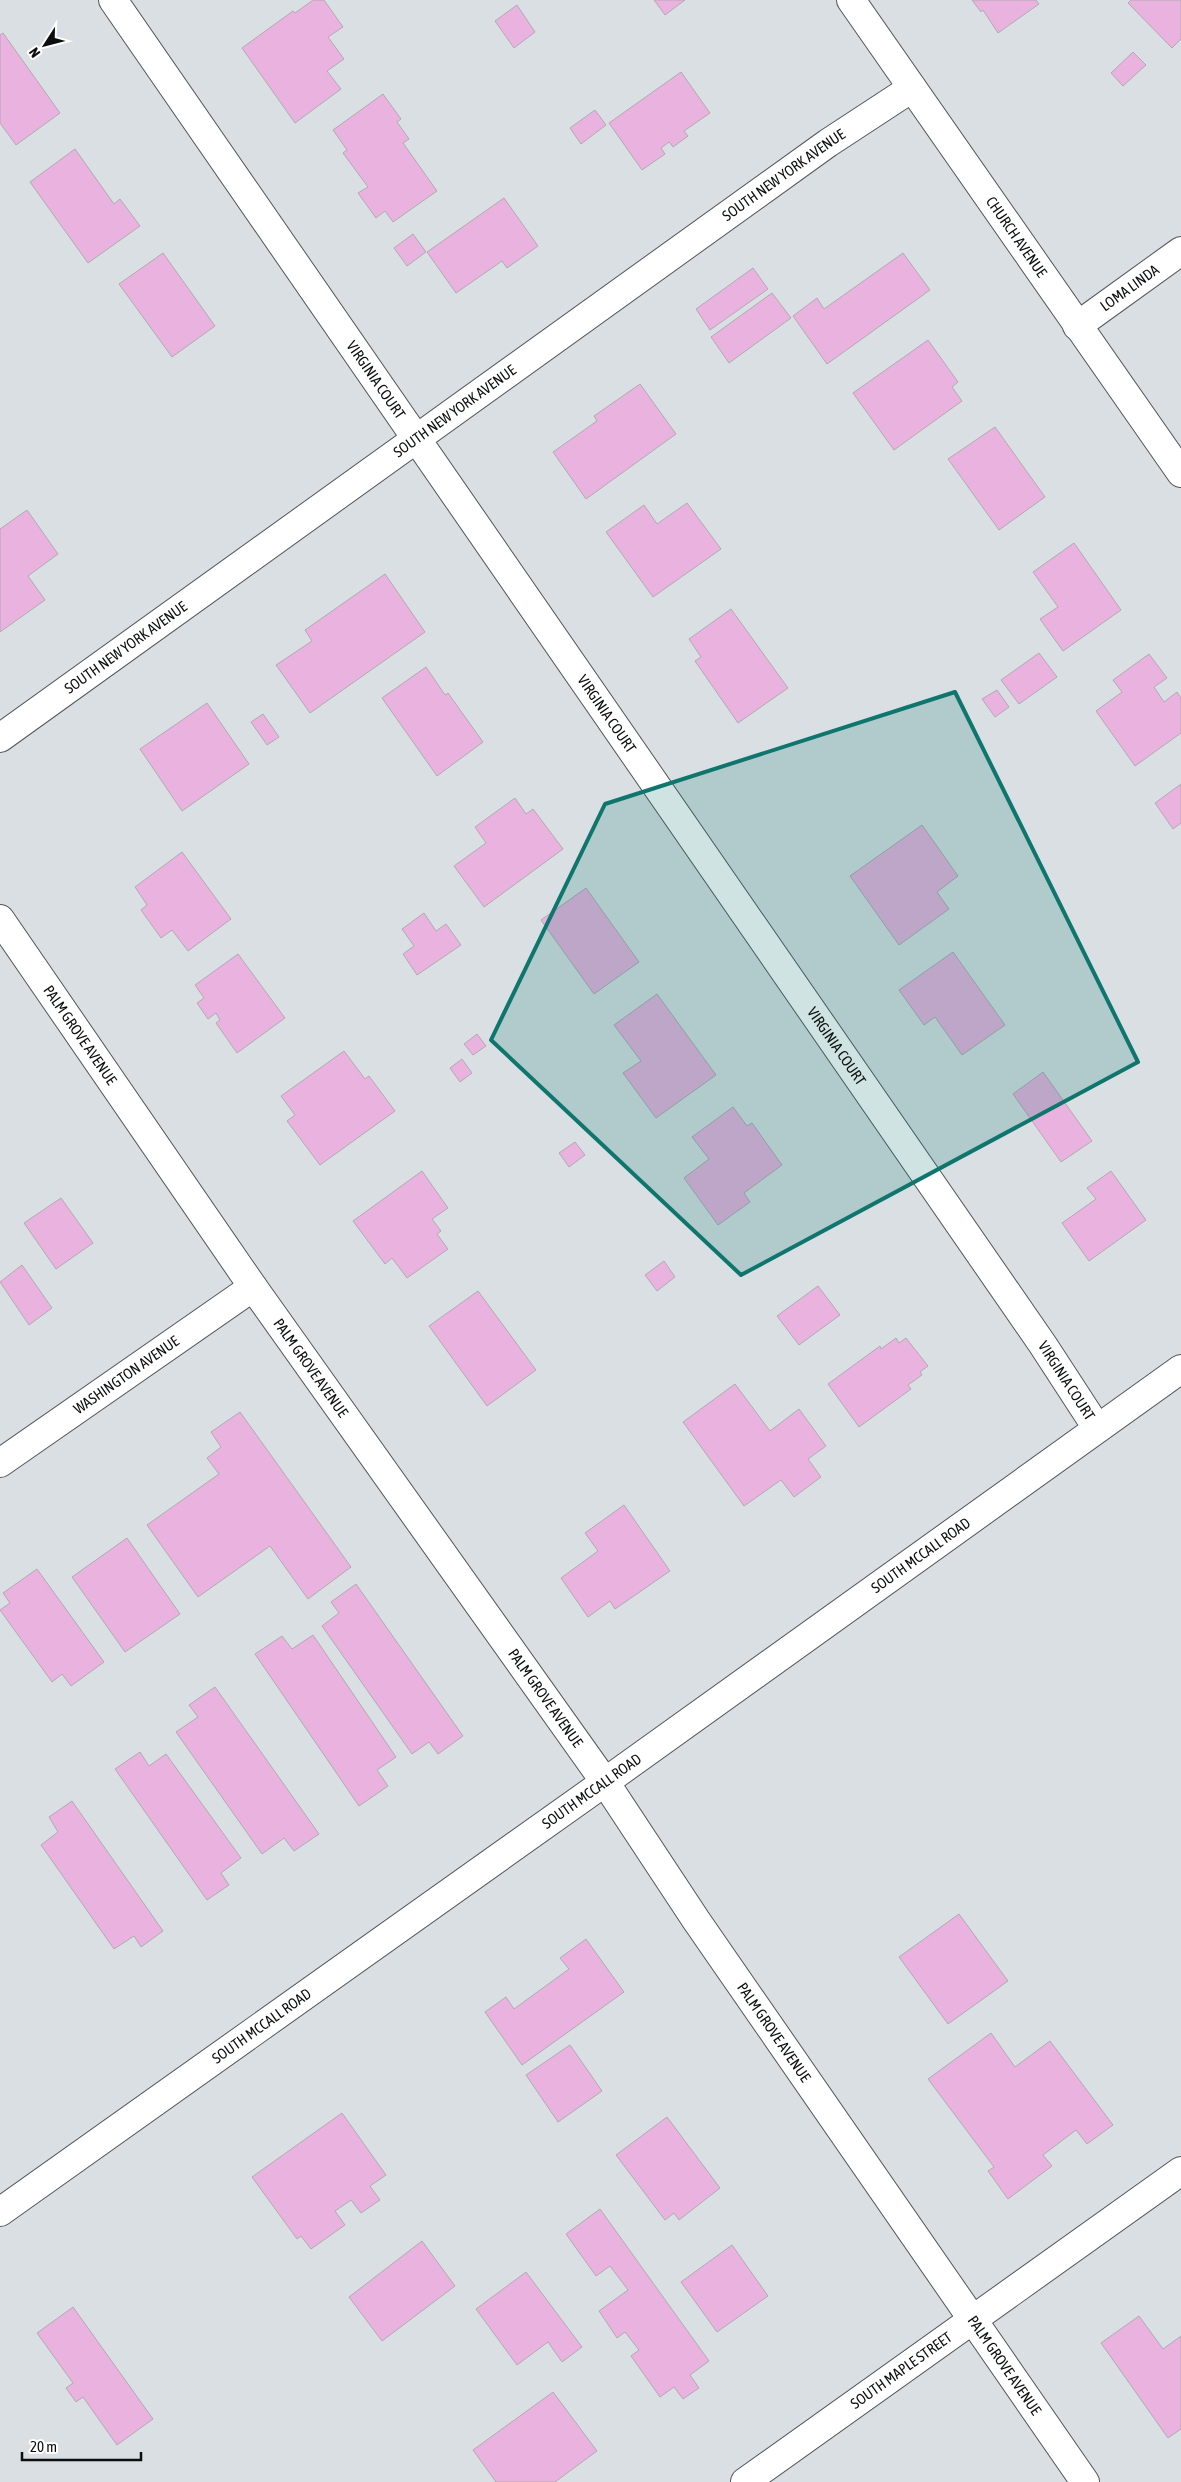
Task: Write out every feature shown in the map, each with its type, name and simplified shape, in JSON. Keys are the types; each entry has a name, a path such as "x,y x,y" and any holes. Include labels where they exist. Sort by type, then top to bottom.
{"street":[{"name":"VIRGINIA COURT","path":"113,0 1043,1345 1097,1428"},
{"name":"CHURCH AVENUE","path":"850,0 1181,473"},
{"name":"SOUTH NEW YORK AVENUE","path":"0,738 828,143 912,88"},
{"name":"LOMA LINDA","path":"1077,326 1181,251"},
{"name":"PALM GROVE AVENUE","path":"0,919 253,1287 605,1782 696,1920 1085,2482"},
{"name":"WASHINGTON AVENUE","path":"0,1463 253,1287"},
{"name":"SOUTH MCCALL ROAD","path":"0,2212 605,1782 1181,1368"},
{"name":"SOUTH MAPLE STREET","path":"746,2482 1181,2171"}],"highlighted area":[{"path":"955,692 1138,1062 741,1275 491,1040 605,804"}],"building":[{"path":"313,0 324,0 343,27 328,37 344,59 327,71 341,89 295,123 242,48 293,11 295,13"},
{"path":"654,0 685,0 665,15"},
{"path":"972,0 1036,0 1039,4 998,33 983,10 981,12"},
{"path":"1131,0 1181,0 1181,39 1172,48 1128,3"},
{"path":"517,5 535,32 514,48 495,21"},
{"path":"3,33 60,113 16,145 0,123 0,35"},
{"path":"1133,52 1146,65 1123,86 1111,73"},
{"path":"681,72 710,113 684,131 688,136 673,147 669,142 661,148 665,154 642,170 609,123"},
{"path":"383,94 401,119 397,122 409,139 403,143 437,191 393,222 385,211 376,218 358,193 368,187 343,153 347,150 333,130"},
{"path":"595,110 606,125 581,144 570,128"},
{"path":"75,149 114,204 120,199 140,226 88,263 30,182"},
{"path":"504,198 538,246 507,268 502,261 456,293 427,252"},
{"path":"413,234 426,252 407,266 394,248"},
{"path":"163,253 215,326 172,357 119,284"},
{"path":"903,253 930,290 827,364 793,316 817,298 824,309"},
{"path":"753,268 768,289 710,330 696,309"},
{"path":"772,293 791,318 729,363 711,337"},
{"path":"928,340 958,382 952,387 962,401 894,450 853,393"},
{"path":"640,384 676,434 586,499 553,452 597,421 594,416"},
{"path":"995,427 1045,497 999,530 948,459"},
{"path":"687,503 721,549 653,597 606,532 644,505 657,524"},
{"path":"27,510 58,554 28,576 45,600 0,632 0,529"},
{"path":"1074,543 1121,610 1063,651 1040,619 1058,607 1033,572"},
{"path":"385,574 425,632 310,713 276,665 312,641 305,630"},
{"path":"731,609 788,688 738,723 695,661 701,657 689,639"},
{"path":"1039,653 1057,677 1019,704 1001,680"},
{"path":"1149,654 1167,678 1154,687 1164,702 1177,692 1181,698 1181,733 1135,766 1096,711 1122,692 1113,680"},
{"path":"426,667 445,695 448,693 483,742 437,776 382,698"},
{"path":"997,690 1009,707 995,717 982,699"},
{"path":"207,703 249,764 182,811 140,749"},
{"path":"263,714 279,737 267,745 251,722"},
{"path":"1181,784 1181,823 1173,829 1155,803"},
{"path":"515,798 526,814 533,809 563,849 484,907 454,866 486,843 475,827"},
{"path":"922,825 958,876 937,892 949,909 899,945 850,876"},
{"path":"182,852 231,919 188,951 172,930 161,938 141,910 147,905 135,887"},
{"path":"586,888 639,962 594,994 541,920"},
{"path":"424,913 436,931 446,924 461,945 417,975 403,954 414,946 402,929"},
{"path":"953,952 1005,1025 962,1055 935,1017 924,1025 899,990"},
{"path":"238,954 285,1018 237,1053 216,1023 220,1020 216,1013 208,1019 197,1003 204,998 195,985"},
{"path":"657,994 716,1075 656,1118 623,1073 641,1061 614,1025"},
{"path":"477,1034 486,1046 473,1055 464,1044"},
{"path":"344,1051 365,1079 369,1076 395,1111 320,1165 287,1121 295,1115 281,1096"},
{"path":"462,1059 472,1073 460,1082 450,1068"},
{"path":"1043,1072 1092,1141 1061,1162 1013,1094"},
{"path":"733,1107 747,1126 752,1123 782,1165 744,1193 750,1202 718,1225 684,1178 709,1159 692,1137"},
{"path":"575,1142 585,1155 569,1167 559,1153"},
{"path":"422,1171 448,1208 432,1219 441,1231 437,1234 448,1249 407,1278 392,1258 385,1264 353,1221"},
{"path":"1111,1171 1146,1220 1089,1261 1062,1223 1096,1199 1087,1188"},
{"path":"61,1198 93,1243 56,1269 24,1223"},
{"path":"664,1261 675,1277 657,1291 645,1275"},
{"path":"22,1265 52,1308 29,1325 0,1282"},
{"path":"818,1286 840,1315 799,1345 777,1316"},
{"path":"478,1291 536,1370 487,1406 429,1326"},
{"path":"896,1338 899,1343 906,1338 928,1366 920,1372 922,1375 908,1385 911,1389 859,1427 828,1384 880,1346 881,1349"},
{"path":"735,1384 770,1431 799,1409 826,1446 808,1459 821,1477 794,1497 781,1480 744,1506 683,1422"},
{"path":"240,1412 351,1567 308,1599 270,1546 198,1597 147,1525 219,1474 207,1458 221,1447 211,1432"},
{"path":"624,1505 670,1571 615,1609 610,1601 588,1617 561,1578 598,1551 585,1533"},
{"path":"127,1538 180,1614 125,1652 72,1577"},
{"path":"37,1569 104,1662 71,1686 62,1674 52,1682 0,1610 10,1603 3,1593"},
{"path":"356,1584 463,1736 438,1754 429,1742 412,1754 322,1626 339,1613 331,1602"},
{"path":"313,1635 396,1757 377,1770 388,1786 359,1806 255,1654 282,1636 292,1649"},
{"path":"215,1687 319,1834 294,1851 284,1838 262,1854 176,1732 198,1717 189,1705"},
{"path":"140,1752 149,1766 166,1754 241,1858 221,1873 229,1885 207,1900 115,1769"},
{"path":"72,1801 163,1931 141,1947 134,1936 114,1949 41,1845 58,1832 49,1817"},
{"path":"959,1914 1008,1981 948,2024 899,1957"},
{"path":"586,1939 624,1992 522,2065 485,2012 506,1997 514,2009 569,1969 560,1958"},
{"path":"991,2033 1015,2067 1050,2041 1113,2125 1087,2144 1076,2130 1043,2155 1052,2166 1008,2199 988,2171 994,2167 928,2079"},
{"path":"570,2045 602,2091 558,2122 526,2075"},
{"path":"342,2113 386,2175 370,2186 380,2200 361,2213 351,2200 335,2211 345,2225 311,2249 301,2236 297,2239 252,2177"},
{"path":"667,2117 720,2188 679,2220 674,2213 665,2220 616,2155"},
{"path":"600,2209 709,2361 690,2375 699,2388 683,2399 674,2387 660,2397 631,2356 639,2350 625,2332 617,2338 599,2311 628,2290 610,2266 596,2276 566,2234"},
{"path":"422,2241 455,2286 382,2341 349,2297"},
{"path":"732,2245 768,2296 717,2332 681,2282"},
{"path":"526,2272 582,2347 562,2362 548,2342 517,2365 476,2309"},
{"path":"73,2307 153,2419 117,2445 83,2397 76,2402 66,2388 73,2383 37,2333"},
{"path":"1139,2316 1163,2349 1181,2336 1181,2429 1168,2438 1101,2343"},
{"path":"553,2392 597,2451 555,2482 496,2482 473,2450"}]}
